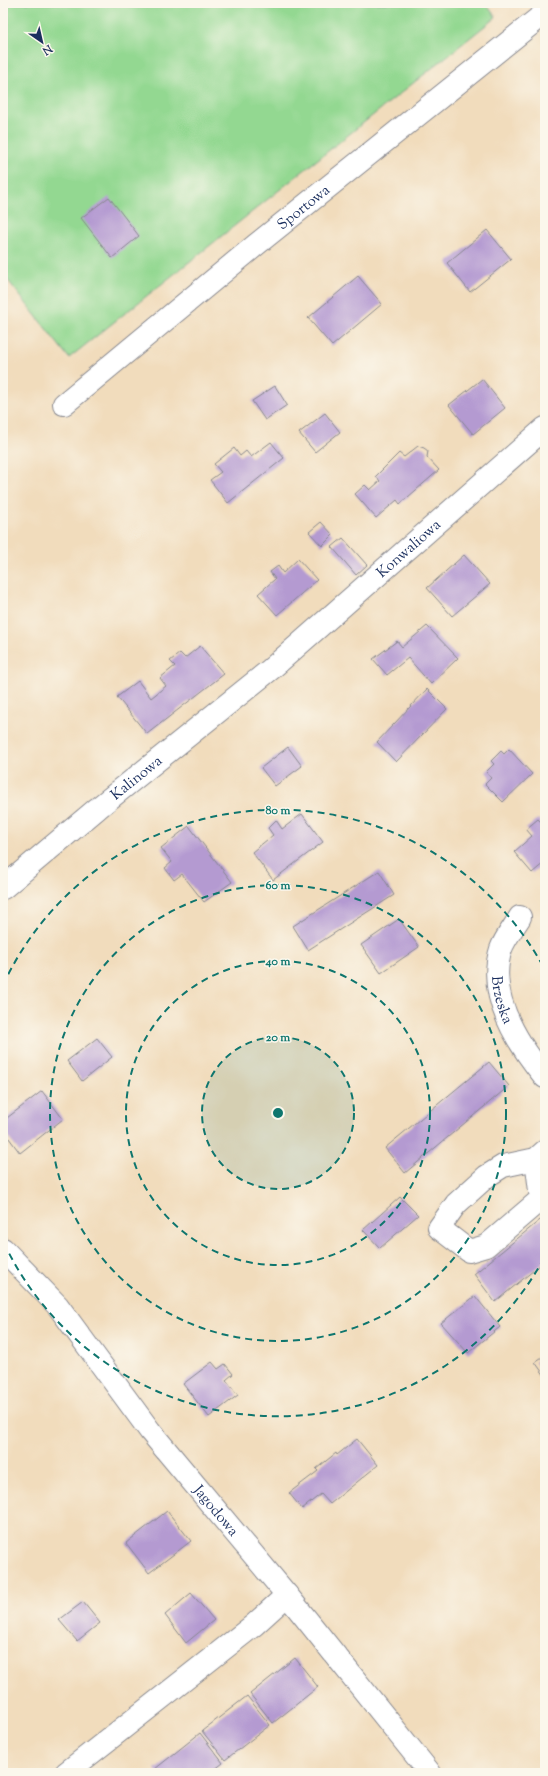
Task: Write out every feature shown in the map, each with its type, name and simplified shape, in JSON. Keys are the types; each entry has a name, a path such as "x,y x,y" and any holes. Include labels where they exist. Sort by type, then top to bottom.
{"street":[{"name":"Sportowa","path":"64,404 257,244 545,13"},
{"name":"Konwaliowa","path":"271,669 545,428"},
{"name":"Kalinowa","path":"3,888 98,808 271,669"},
{"name":"Brzeska","path":"520,917 502,947 496,968 499,991 510,1025 545,1077"},
{"path":"540,1155 541,1199 486,1246 469,1251 439,1228 456,1204 487,1176 503,1166 540,1155"},
{"name":"Jagodowa","path":"3,1249 58,1306 150,1431 287,1595 430,1773"},
{"path":"66,1773 247,1630 287,1595"}],"green space":[{"path":"3,3 485,3 496,17 69,358 3,274"}],"building":[{"path":"109,197 139,236 112,258 81,218"},
{"path":"487,230 511,259 470,292 447,263"},
{"path":"358,276 382,304 332,346 308,318"},
{"path":"482,379 505,408 473,434 449,405"},
{"path":"275,386 287,405 265,420 252,401"},
{"path":"325,413 340,432 315,452 299,433"},
{"path":"271,442 284,458 228,503 210,480 221,472 214,464 234,448 240,456 246,451 251,457"},
{"path":"418,446 428,451 427,457 439,470 400,504 397,500 376,518 355,494 365,485 370,490 380,481 376,476 399,453 404,457"},
{"path":"321,522 333,535 322,546 309,532"},
{"path":"343,538 367,565 356,575 332,547"},
{"path":"464,555 490,584 452,616 427,588"},
{"path":"298,559 317,580 277,615 258,594 275,579 270,572 278,566 283,573"},
{"path":"427,626 458,658 431,684 408,658 387,675 373,659 397,641 402,647"},
{"path":"200,646 224,674 147,734 117,697 138,681 151,698 166,686 160,678 175,666 170,661 180,653 185,658"},
{"path":"427,689 447,709 396,762 377,742"},
{"path":"288,747 302,766 275,786 261,768"},
{"path":"509,749 532,774 503,802 485,784 491,778 486,772 494,764 491,761 501,751 504,754"},
{"path":"302,814 323,842 273,880 252,852 273,835 268,828 276,820 282,829"},
{"path":"538,819 545,825 545,862 532,873 514,852 532,836 526,829"},
{"path":"189,826 232,882 204,902 182,874 174,880 165,868 172,862 161,848"},
{"path":"379,871 394,895 308,950 293,926"},
{"path":"399,919 419,947 381,973 361,945"},
{"path":"97,1038 112,1057 82,1081 67,1061"},
{"path":"489,1062 509,1086 405,1173 385,1148"},
{"path":"42,1091 63,1119 20,1153 3,1130 3,1121"},
{"path":"400,1197 418,1215 380,1248 363,1230"},
{"path":"545,1216 545,1261 495,1302 474,1274"},
{"path":"475,1296 500,1327 468,1353 441,1323"},
{"path":"545,1355 545,1376 535,1362"},
{"path":"212,1362 218,1369 225,1364 233,1374 226,1380 238,1395 209,1417 183,1384"},
{"path":"357,1439 378,1465 330,1504 321,1494 302,1509 289,1493 318,1471 316,1469 336,1453 337,1455"},
{"path":"167,1511 191,1541 149,1573 126,1543"},
{"path":"191,1593 214,1620 186,1643 165,1615"},
{"path":"83,1602 100,1623 77,1641 59,1620"},
{"path":"295,1658 318,1687 273,1723 250,1694"},
{"path":"247,1696 270,1725 225,1760 202,1731"},
{"path":"200,1733 223,1763 210,1773 158,1773 155,1769"}]}
